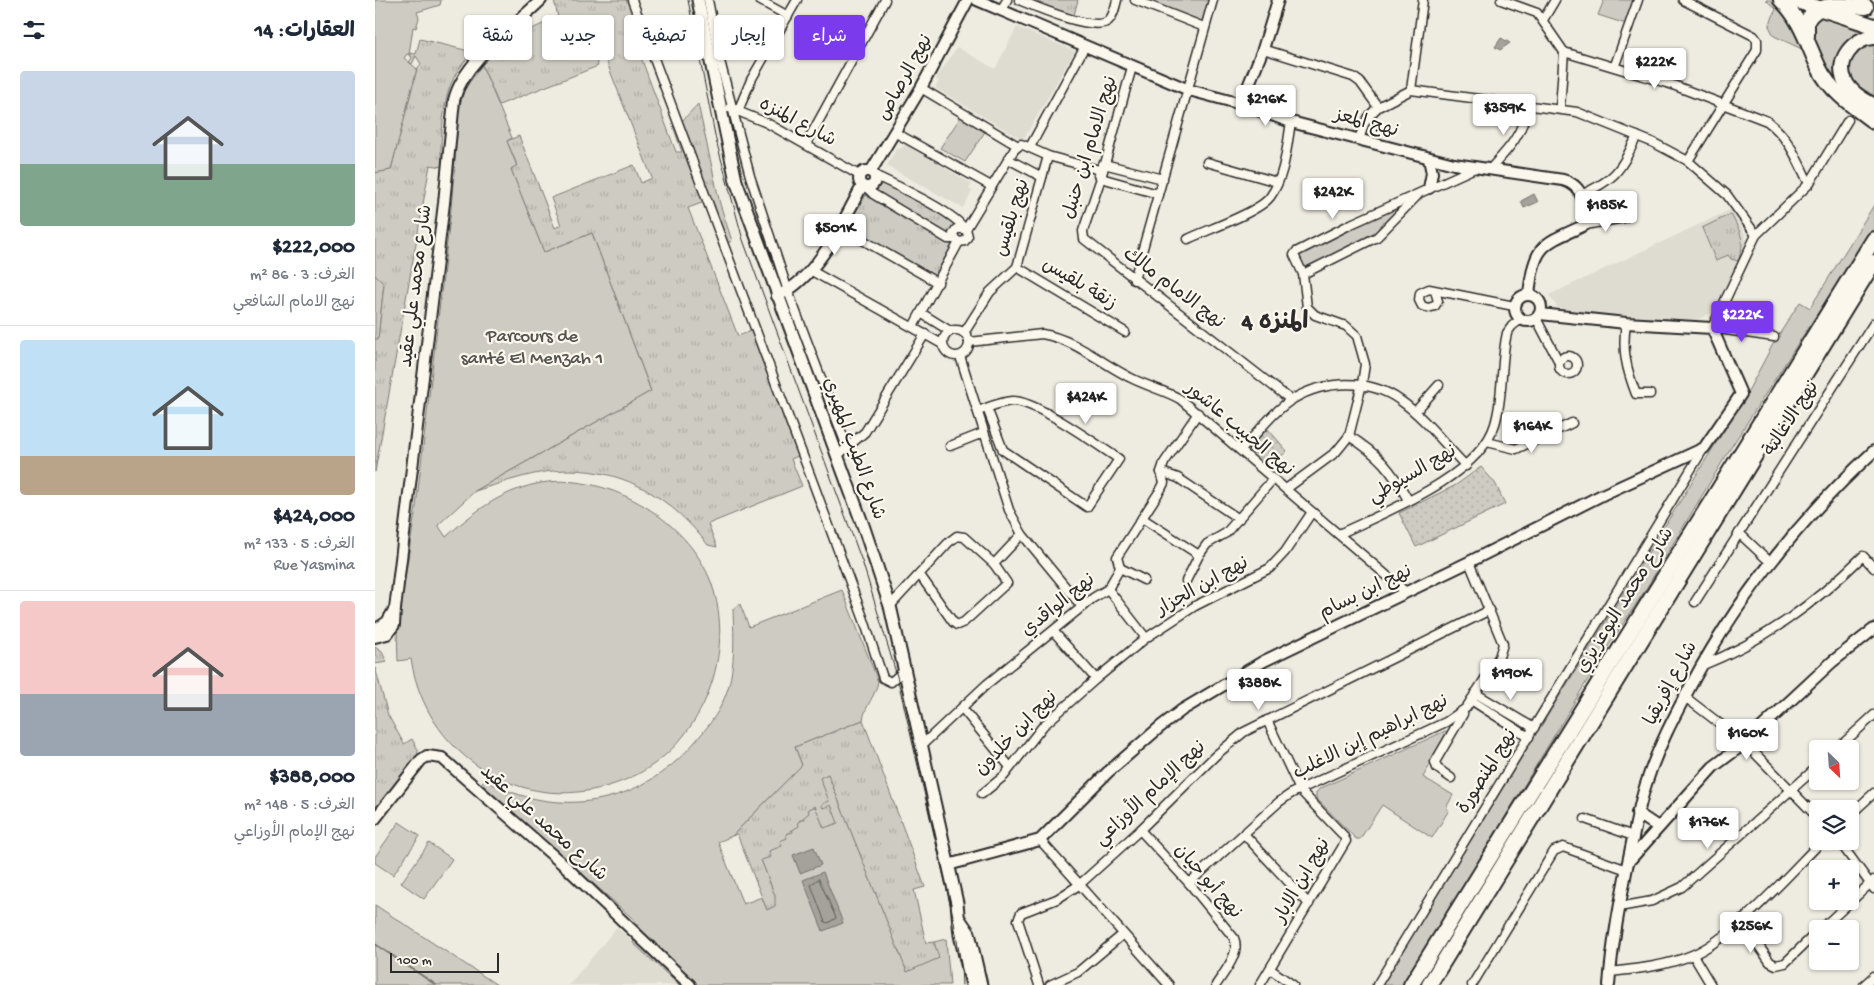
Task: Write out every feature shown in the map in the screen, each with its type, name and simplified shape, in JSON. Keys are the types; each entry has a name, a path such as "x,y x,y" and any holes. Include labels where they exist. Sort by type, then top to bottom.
{"highway":[{"path":"1781,0 1795,15 1807,38 1819,69 1833,89 1874,122"},
{"path":"1794,0 1874,26"},
{"path":"1846,0 1867,5"},
{"path":"1807,38 1807,20 1817,9 1827,4 1867,5"},
{"path":"1874,37 1862,40 1853,46 1844,59 1842,71 1845,81 1852,90 1874,106"},
{"path":"1870,262 1874,229"},
{"name":"شارع محمد البوعزيزي","path":"1429,985 1870,262 1874,239"},
{"name":"شارع محمد البوعزيزي","path":"1411,985 1870,262"}],"main road":[{"name":"شارع الطيب المهيري","path":"697,0 736,181 765,262 783,294 890,606 958,916"},
{"path":"765,262 777,258"},
{"path":"958,916 960,935 972,985"},
{"path":"958,916 969,933 981,985"}],"street":[{"name":"شارع محمد علي عقيد","path":"375,637 383,636 391,630 395,621 444,203 454,100 459,84 470,68 541,0"},
{"path":"632,0 864,620 883,678 891,682 905,670"},
{"path":"708,0 750,176 777,258 783,294 847,447"},
{"path":"759,0 788,16"},
{"path":"735,110 797,0"},
{"path":"806,144 885,0"},
{"name":"نهج الرصاص","path":"783,294 805,277 840,227 864,187 874,184 873,173 968,0"},
{"name":"نهج المعز","path":"977,0 990,2 1001,10 1189,90 1241,104 1291,122 1429,159 1569,182 1581,195"},
{"path":"1001,10 1007,0"},
{"path":"1019,0 1093,25 1108,21 1113,16 1117,0"},
{"path":"1135,0 1204,27"},
{"path":"1134,280 1213,0"},
{"path":"1241,104 1263,50 1278,0"},
{"path":"1411,90 1423,0"},
{"path":"1501,0 1537,14 1564,52 1560,108"},
{"path":"1543,20 1555,0"},
{"path":"1615,65 1638,0"},
{"path":"1683,0 1754,36 1757,40 1757,50 1689,161"},
{"path":"1030,147 1085,46"},
{"path":"1263,50 1353,77 1360,82 1378,108"},
{"path":"1564,52 1615,65 1767,121 1779,130 1793,152 1809,184"},
{"name":"نهج الامام ابن حنبل","path":"1083,239 1083,231 1101,178 1132,67"},
{"path":"921,88 1018,146"},
{"path":"1359,140 1364,124 1378,108 1411,90 1527,106 1560,108 1585,114 1668,149 1689,161 1727,195 1756,234"},
{"name":"شارع المنزه","path":"719,106 735,110 767,123 859,175"},
{"path":"1489,169 1518,135 1527,106"},
{"path":"1704,448 1741,394 1712,328 1756,234 1809,184 1848,120"},
{"path":"1188,239 1265,203 1274,191 1277,182 1291,122"},
{"path":"895,133 991,186"},
{"path":"1585,225 1585,208 1581,195 1600,186 1616,174 1637,136"},
{"path":"913,327 938,283 957,241 954,231 964,228 973,219 991,186 1018,146 1025,144 1048,156 1096,169 1101,178 1158,194"},
{"name":"نهج بلقيس","path":"964,333 990,292 1017,267 1048,156"},
{"path":"1008,159 1042,177"},
{"path":"1303,274 1377,236 1425,190 1432,173 1429,159"},
{"path":"1207,162 1277,182"},
{"path":"1096,169 1104,164 1163,179"},
{"path":"1286,489 1336,452 1349,436 1365,364 1357,336 1346,326 1324,320 1310,312 1304,299 1303,274 1294,259 1296,252 1475,168"},
{"path":"867,170 873,173 959,222 968,233 967,239 957,241 945,238 873,194 858,181 859,175 867,170"},
{"path":"1529,294 1532,266 1537,252 1550,241 1585,225 1624,218"},
{"path":"840,227 938,283"},
{"name":"نهج الامام مالك","path":"1083,239 1291,400"},
{"name":"زنقة بلقيس","path":"1017,267 1125,332"},
{"path":"810,270 943,344 948,354 960,356"},
{"path":"1435,291 1514,306"},
{"path":"1559,362 1538,316 1541,304 1538,299 1529,294 1519,297 1514,306 1517,316 1527,321 1538,316 1712,328 1775,337"},
{"path":"921,313 950,331"},
{"name":"نهج السيوطي","path":"1339,534 1408,500 1466,466 1487,442 1498,414 1507,333 1521,319"},
{"path":"1626,323 1623,347 1625,366 1636,394 1650,394"},
{"name":"نهج الاغالبة","path":"1695,602 1874,323"},
{"path":"943,344 946,334 950,331 957,330 964,333 969,342 968,348 960,356"},
{"path":"837,456 865,432 925,334"},
{"name":"نهج الحبيب عاشور","path":"969,342 1042,334 1053,336 1078,347 1132,379 1164,390 1198,413 1406,592"},
{"path":"960,356 1009,510 1022,534 1082,607"},
{"path":"1241,450 1291,400 1328,386 1362,384 1400,400 1415,412 1466,466"},
{"path":"1415,412 1439,385"},
{"path":"978,411 987,408 1012,401 1032,405 1119,459 1087,507 1003,450 987,408"},
{"name":"نهج الواقدي","path":"922,746 987,684 1054,632 1082,607 1108,589 1120,568 1117,557 1164,483 1161,472 1198,413"},
{"path":"1487,442 1516,448 1572,423"},
{"path":"950,446 983,433"},
{"path":"1349,436 1367,447 1384,462 1395,475 1408,500"},
{"name":"نهج ابن بسام","path":"948,865 1040,840 1108,772 1182,710 1264,662 1603,494 1704,448"},
{"name":"نهج المنصورة","path":"1377,985 1704,448"},
{"name":"شارع إفريقيا","path":"1609,985 1619,907 1637,813 1667,727 1728,620 1770,562 1828,494 1874,452"},
{"path":"1161,472 1178,478 1239,519"},
{"path":"1186,581 1199,555 1209,542 1221,537 1239,519 1273,478"},
{"name":"نهج ابن الجزار","path":"1108,589 1146,638 1195,606 1270,568 1285,552 1312,512"},
{"path":"1142,518 1199,555"},
{"path":"1739,533 1770,562"},
{"path":"994,564 1022,534"},
{"path":"890,606 949,542 957,536 964,537 994,564 1006,580 1006,584 957,625 920,575"},
{"path":"1701,666 1729,654 1784,624 1825,592 1863,556 1874,568"},
{"name":"نهج ابراهيم إبن الاغلب","path":"1189,883 1279,802 1300,790 1446,722 1466,708 1502,651 1501,636 1469,562"},
{"path":"1120,568 1144,580"},
{"path":"375,630 387,622 395,609"},
{"name":"نهج الإمام الأوزاعي","path":"1039,985 1018,920 1019,915 1057,899 1079,885 1140,830 1232,740 1267,720 1490,610"},
{"path":"1472,985 1553,851 1563,847 1627,866 1658,826 1713,767 1745,744 1832,662 1874,629"},
{"path":"1054,632 1096,679"},
{"name":"نهج ابن خلدون","path":"982,794 997,783 1043,726 1146,638"},
{"path":"1473,697 1535,728"},
{"path":"1473,697 1529,737"},
{"path":"1685,697 1745,744 1793,789 1809,808"},
{"path":"962,708 1010,768"},
{"path":"1451,778 1437,768 1435,762 1466,708"},
{"path":"1847,740 1874,714"},
{"name":"نهج ابن الابار","path":"1260,985 1346,841 1343,835 1300,790 1267,720"},
{"name":"شارع محمد علي عقيد","path":"375,819 421,760 427,756 442,758 566,867 690,985"},
{"path":"1619,907 1652,901 1682,887 1809,774"},
{"path":"1859,807 1874,793"},
{"path":"1637,813 1658,826"},
{"path":"1585,818 1633,836"},
{"name":"نهج أبو حيان","path":"1140,830 1189,883 1231,933 1236,943 1234,954 1216,985"},
{"path":"1244,834 1309,904"},
{"path":"1040,840 1169,985"},
{"path":"1610,972 1635,970 1693,955 1718,940 1813,850"},
{"path":"1831,920 1873,884 1846,850"},
{"path":"1741,920 1770,962 1776,965 1785,963 1809,940"},
{"path":"1050,985 1078,972 1123,934"},
{"path":"1693,955 1711,985"},
{"path":"1269,969 1293,985"},
{"path":"1864,985 1874,976"}],"shaded area":[{"path":"1017,27 1075,51 1023,140 935,88 939,81 936,79 957,47 995,69"},
{"path":"905,144 972,184 969,189 972,191 963,208 887,166 896,149 902,148"},
{"path":"1732,209 1745,234 1748,247 1733,280 1711,313 1694,321 1569,312 1557,307 1549,295"},
{"path":"617,927 673,979 679,985 569,985"}],"green space":[{"path":"375,0 441,0 440,5 417,12 419,18 416,28 413,27 409,55 407,54 404,58 417,69 391,170 375,173"},
{"path":"554,0 635,0 641,15 624,15 624,60 642,60 676,152 682,152 673,126 681,122 698,104 720,204 732,241 727,243 710,200 688,208 738,336 751,331 798,456 791,459 802,486 708,524 717,547 708,545 680,514 664,501 629,482 610,475 590,471 545,472 475,491 651,391 592,233 544,252 511,169 517,165 507,141 519,136 555,228 561,225 551,198 634,165 641,183 652,178 606,60 614,60 614,15 558,15"},
{"path":"1031,0 1078,0 1074,15"},
{"path":"1142,0 1209,0 1203,23"},
{"path":"1604,0 1634,0 1626,24 1598,15"},
{"path":"1766,0 1782,0 1874,37 1874,128 1804,50 1774,36 1769,26 1776,9"},
{"path":"542,24 542,60 596,60 598,66 499,105 482,65 487,60 532,60 532,29"},
{"path":"420,39 464,50 464,60 466,60 453,80 447,98 441,145 443,167 430,165 375,472 375,339 378,339 384,284 375,275 375,173 391,170 417,69 421,64 416,56 412,64 409,62 412,58 409,53 416,54"},
{"name":"Parcours de santé El Menzah 1","path":"482,65 512,138 507,141 517,166 511,169 544,252 592,233 651,391 475,491 438,525 446,537 487,504 510,492 536,484 562,481 588,484 640,503 663,519 683,538 699,559 711,582 718,609 720,637 716,665 708,692 696,718 680,740 660,760 636,775 607,787 591,790 560,793 528,789 493,775 475,764 445,736 433,719 423,700 411,659 398,661 397,628 416,507 451,209 459,109 464,90"},
{"path":"962,115 986,130 965,162 940,148"},
{"path":"882,180 960,226 951,238 873,193 877,190"},
{"path":"866,195 952,245 934,277 847,226"},
{"path":"1410,200 1376,235 1308,268 1301,267 1297,259 1298,255"},
{"path":"1874,205 1874,234 1815,317 1730,449 1644,592 1605,651 1404,985 1381,985 1747,393 1773,344 1800,302 1810,308"},
{"path":"1731,214 1742,242 1738,261 1731,259 1728,255 1716,261 1702,228"},
{"path":"375,275 384,283 378,340 375,339"},
{"path":"1268,429 1287,451 1269,467 1249,448"},
{"path":"1481,467 1495,483 1505,504 1416,547 1399,513 1456,485"},
{"path":"842,590 878,681 863,720 795,747 802,765 732,836 718,842 743,904 762,897 767,910 775,896 761,860 786,834 793,832 792,828 797,822 804,819 803,816 809,809 814,807 823,808 821,804 828,801 819,777 828,774 907,971 938,958 934,942 946,939 950,985 679,985 633,943 639,924 481,784 484,780 512,792 540,800 568,802 596,800 623,793 648,781 672,765 694,743 711,722 721,705 731,678 734,643 733,609 740,604 749,627"},
{"path":"375,647 382,652 387,662 375,664"},
{"path":"375,667 388,715 404,744 412,739 418,750 417,759 375,810"},
{"path":"863,720 925,887 914,890 926,943 934,942 939,958 907,972 828,774 820,778 829,801 821,805 823,808 831,805 838,823 824,828 815,806 808,809 809,813 798,822 799,826 786,834 787,838 780,841 782,846 769,851 771,857 761,860 775,896 775,906 767,910 737,834 732,836 802,765 795,747"},
{"path":"1445,731 1449,732 1423,777 1453,795 1446,808 1449,810 1432,838 1382,805 1360,839 1356,839 1316,798 1316,793 1319,789"},
{"path":"399,822 420,836 393,875 375,863 375,857"},
{"path":"429,843 452,859 424,899 401,883"},
{"path":"375,905 497,985 375,985"}],"water":[{"path":"1501,38 1510,43 1500,50 1495,47"},
{"path":"1534,194 1538,202 1524,208 1521,201"},
{"path":"814,847 821,865 800,873 793,855"},
{"path":"823,872 843,923 823,931 803,880"}],"waterway":[{"path":"375,944 436,985"}],"tram line":[{"path":"688,0 716,140 743,240 863,564 897,676 953,916 961,964 962,985"}],"district":[{"name":"المنزه 4","path":"1275,323"}]}
